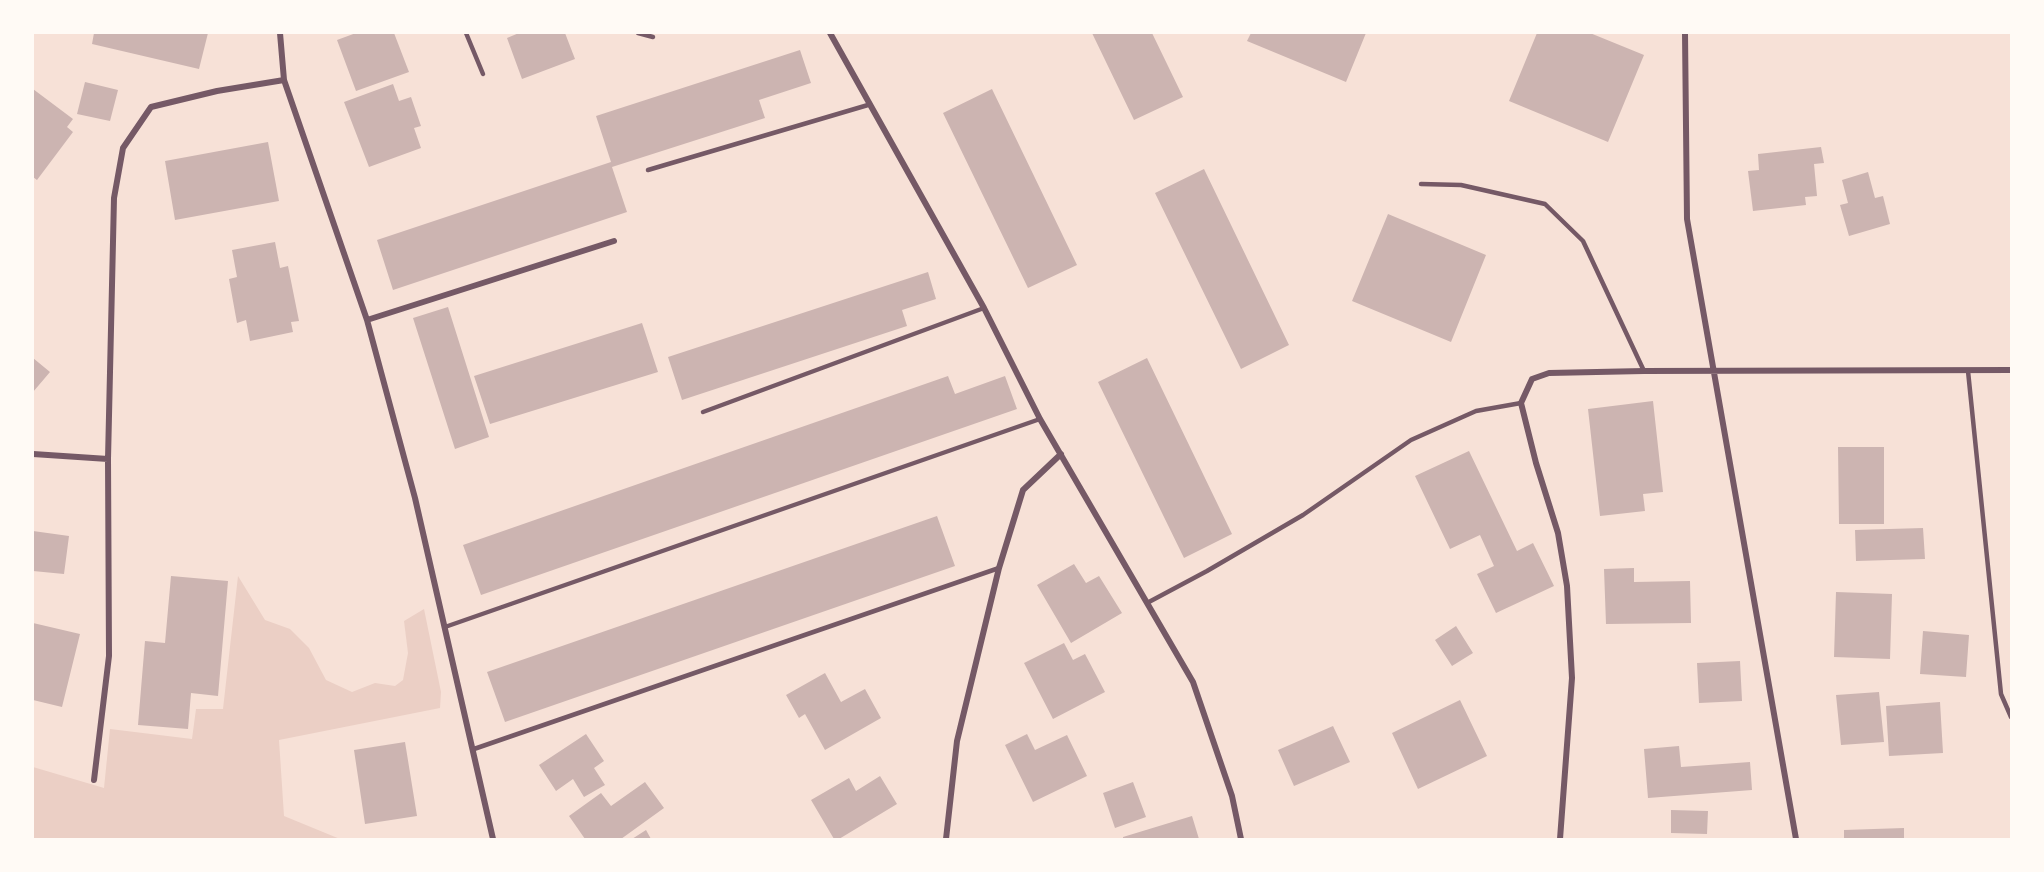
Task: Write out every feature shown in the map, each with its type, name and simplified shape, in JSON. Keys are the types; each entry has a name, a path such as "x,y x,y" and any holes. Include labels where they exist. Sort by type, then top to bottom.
{"street":[{"path":"280,33 284,80 367,320 445,627 493,839"},
{"path":"830,33 868,105 984,308 1040,419 1193,682 1232,796 1241,839"},
{"path":"1685,33 1687,219 1796,839"},
{"path":"94,780 109,656 108,459 114,198 123,148 151,107 217,91 284,80"},
{"path":"367,320 614,241"},
{"path":"1560,839 1572,678 1567,586 1558,532 1536,463 1521,403 1532,379 1549,373 1644,371 2011,370"},
{"path":"33,454 108,459"},
{"path":"946,839 957,741 999,568 1023,490 1061,454"}],"lane":[{"path":"466,33 483,74"},
{"path":"638,33 653,38"},
{"path":"648,170 868,105"},
{"path":"1421,184 1461,185 1545,204 1583,241 1644,371"},
{"path":"703,412 984,308"},
{"path":"1968,370 2001,694 2011,717"},
{"path":"1147,603 1207,572 1304,515 1411,440 1476,411 1521,403"},
{"path":"445,627 1040,419"},
{"path":"474,749 999,568"}],"shaded area":[{"path":"238,576 265,620 290,629 309,648 326,680 352,692 375,683 395,686 403,680 408,653 404,621 424,609 441,692 440,708 279,740 284,816 340,839 33,839 33,767 104,788 110,729 192,739 196,709 223,709"}],"building":[{"path":"94,33 208,33 199,69 92,44"},
{"path":"356,33 394,33 409,72 356,91 337,40"},
{"path":"519,33 565,33 575,59 522,79 507,38"},
{"path":"1092,33 1152,33 1183,97 1134,120"},
{"path":"1251,33 1366,33 1346,82 1247,41"},
{"path":"1537,33 1590,33 1644,55 1608,142 1509,101"},
{"path":"800,50 811,83 759,100 765,118 612,167 627,212 393,290 377,240 611,162 596,116"},
{"path":"85,82 118,90 110,121 77,114"},
{"path":"393,84 399,101 411,97 421,126 414,128 421,148 369,167 344,102"},
{"path":"33,89 73,119 67,127 73,132 37,180 33,177"},
{"path":"992,89 1077,265 1028,288 943,113"},
{"path":"268,142 279,201 175,220 165,161"},
{"path":"1821,147 1824,163 1814,164 1817,196 1805,197 1806,205 1753,211 1748,171 1759,170 1758,154"},
{"path":"1204,169 1289,345 1241,369 1155,193"},
{"path":"1868,172 1875,198 1883,196 1890,224 1849,236 1840,205 1848,203 1842,180"},
{"path":"1388,214 1486,255 1451,342 1352,301"},
{"path":"275,242 280,268 288,266 299,321 291,322 293,332 250,341 246,320 237,323 229,279 237,277 232,250"},
{"path":"928,272 936,299 902,310 907,326 682,400 668,357"},
{"path":"448,307 489,437 455,449 413,318"},
{"path":"642,323 658,372 490,424 474,376"},
{"path":"33,358 50,372 33,392"},
{"path":"1147,358 1232,534 1184,558 1098,382"},
{"path":"948,376 955,394 1005,376 1017,409 481,595 463,545"},
{"path":"1653,401 1663,492 1643,494 1645,511 1600,516 1588,409"},
{"path":"1838,447 1884,447 1884,524 1839,524"},
{"path":"1469,451 1517,551 1533,543 1554,586 1496,613 1477,574 1494,566 1480,535 1450,549 1415,476"},
{"path":"937,516 955,566 505,722 487,672"},
{"path":"1923,528 1925,559 1856,561 1855,530"},
{"path":"33,531 69,536 64,574 33,571"},
{"path":"1074,564 1086,583 1099,576 1122,613 1071,643 1037,585"},
{"path":"1634,568 1634,582 1690,581 1691,623 1606,624 1604,569"},
{"path":"171,576 228,581 218,696 191,693 188,729 138,725 145,641 165,643"},
{"path":"1836,592 1892,594 1890,659 1834,657"},
{"path":"33,623 80,634 62,707 33,700"},
{"path":"1456,626 1473,653 1452,666 1435,640"},
{"path":"1923,631 1969,635 1966,677 1920,674"},
{"path":"1064,643 1073,660 1085,654 1105,692 1053,719 1024,663"},
{"path":"1740,661 1742,701 1699,703 1697,663"},
{"path":"825,673 841,702 865,689 881,718 825,750 805,714 799,718 786,695"},
{"path":"1879,692 1884,742 1841,745 1836,695"},
{"path":"1460,700 1487,756 1418,789 1392,733"},
{"path":"1940,702 1943,753 1889,756 1886,706"},
{"path":"1333,726 1350,762 1294,786 1278,750"},
{"path":"586,734 604,761 594,768 605,785 584,797 573,779 556,791 539,765"},
{"path":"1027,734 1035,750 1067,735 1087,776 1033,802 1005,745"},
{"path":"405,742 417,816 365,824 354,750"},
{"path":"1679,746 1681,767 1750,762 1752,790 1648,798 1644,749"},
{"path":"880,776 897,804 839,839 834,839 811,800 849,778 856,791"},
{"path":"645,782 664,808 621,839 585,839 569,816 601,793 611,806"},
{"path":"1133,782 1146,817 1115,828 1103,793"},
{"path":"1671,810 1708,811 1707,834 1671,833"},
{"path":"1192,816 1199,839 1123,839 1123,837"},
{"path":"1904,828 1904,839 1844,839 1844,830"},
{"path":"646,830 651,839 632,839"}]}
